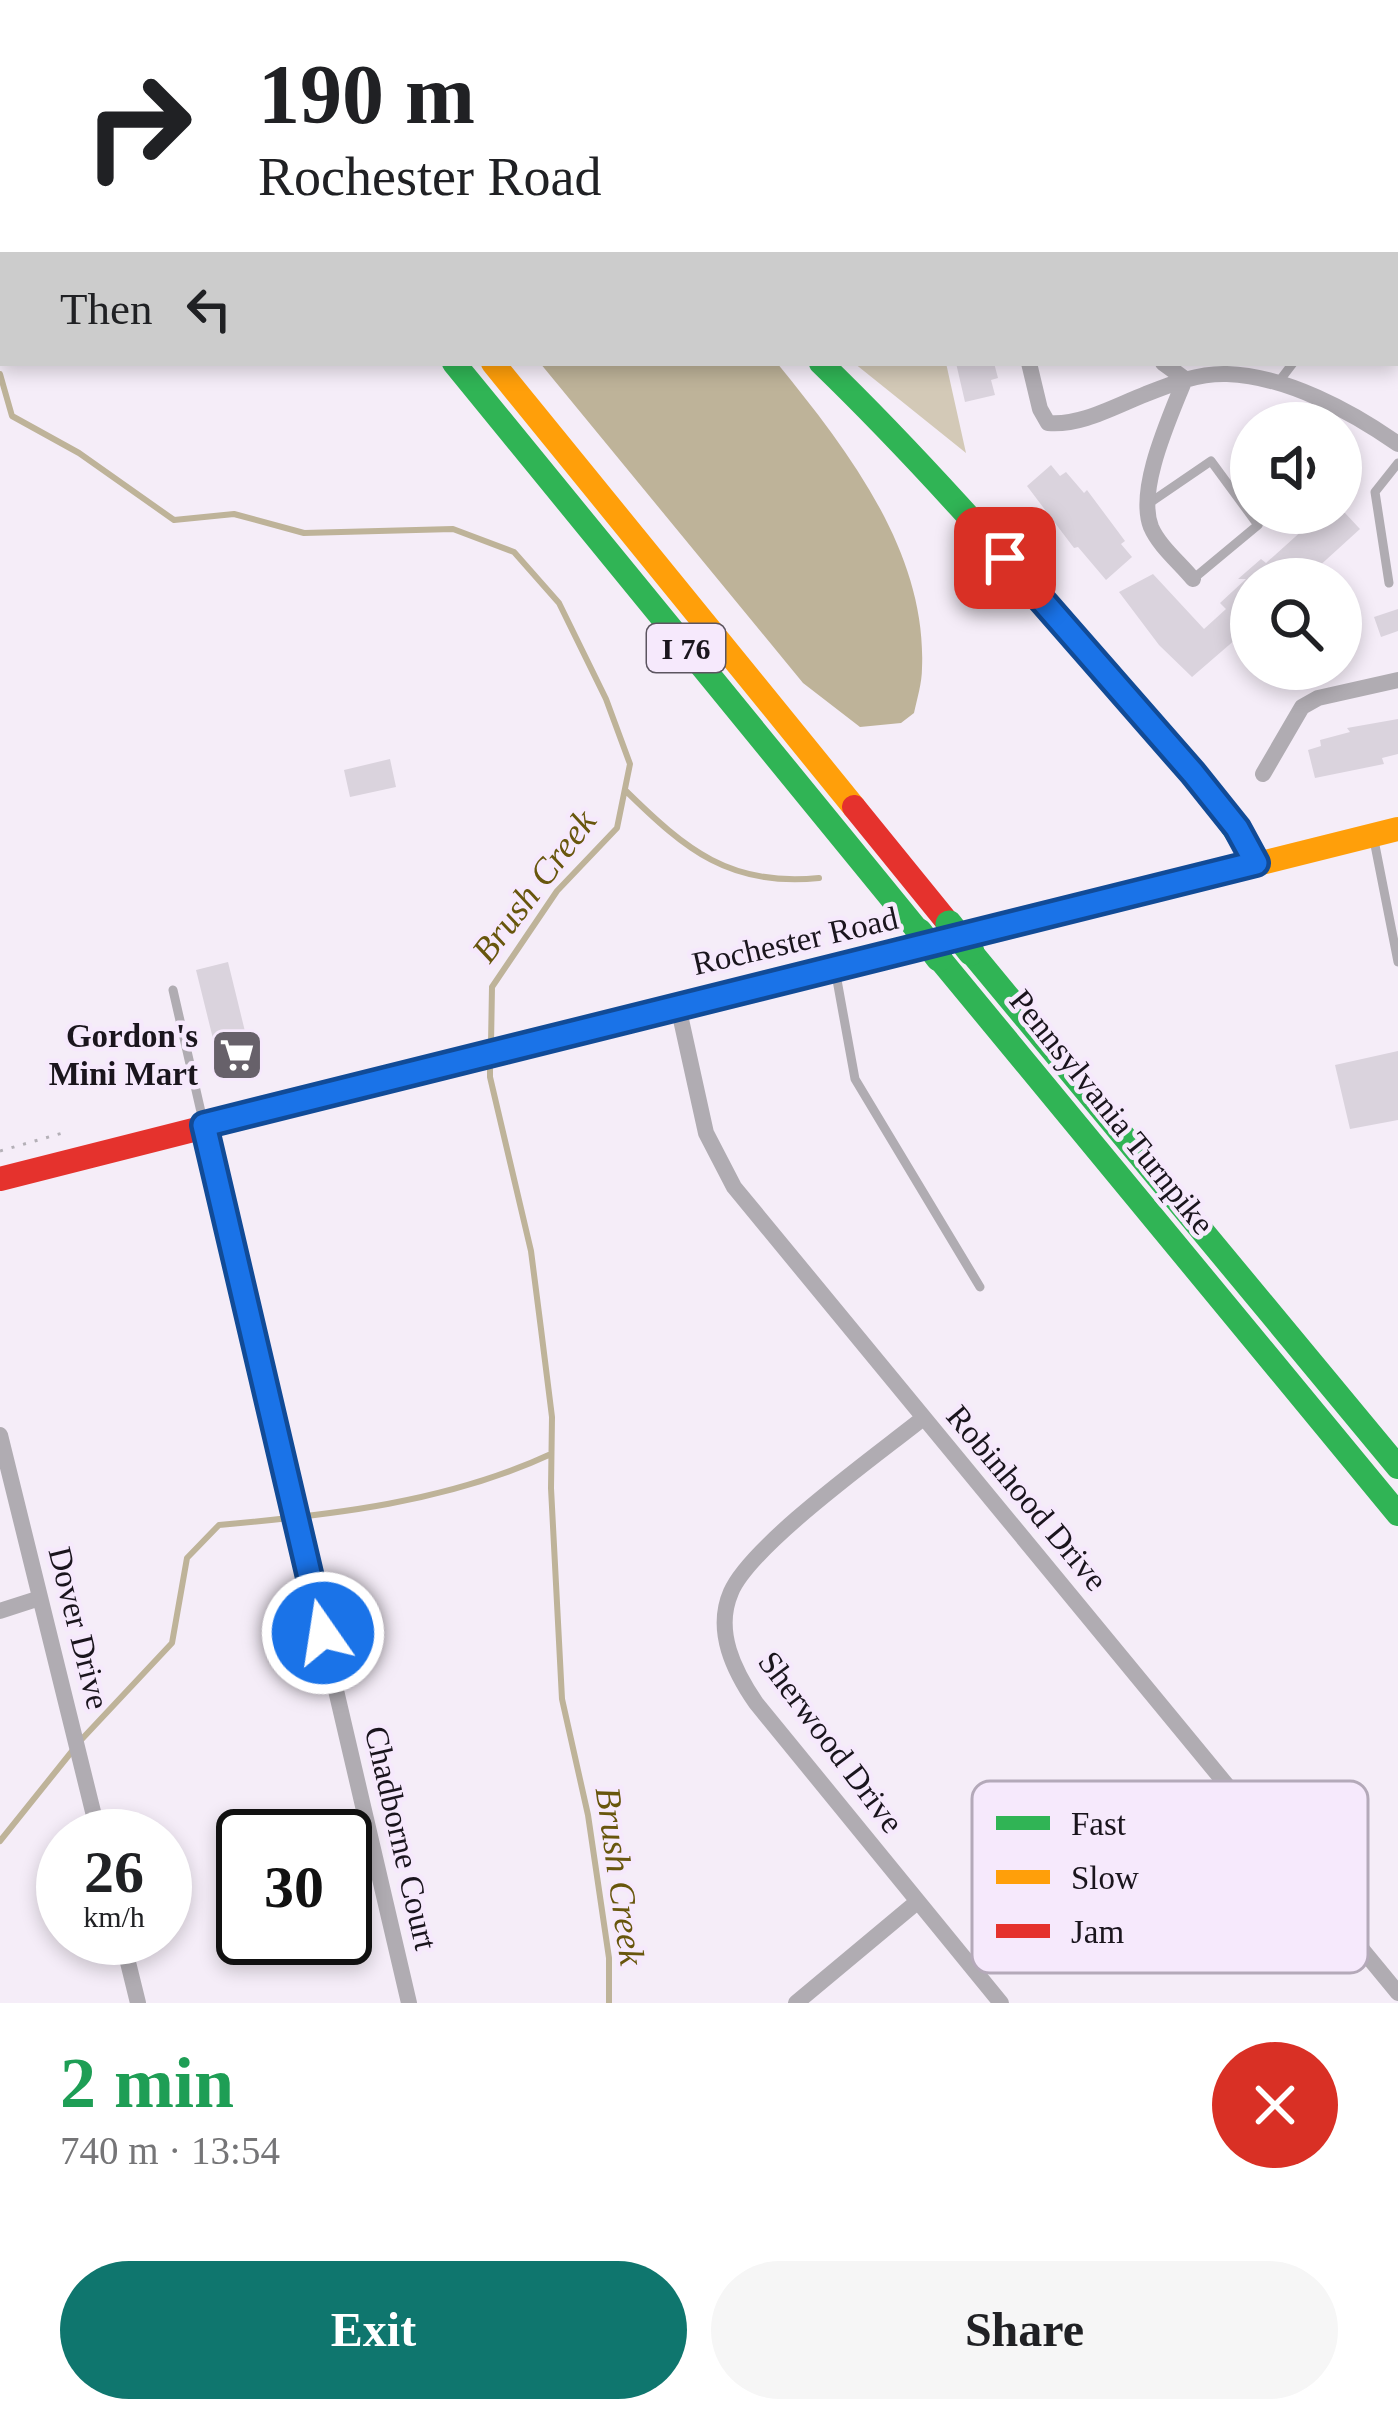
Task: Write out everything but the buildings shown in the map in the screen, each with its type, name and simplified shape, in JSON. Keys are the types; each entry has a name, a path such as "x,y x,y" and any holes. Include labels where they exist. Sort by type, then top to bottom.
{"main road":[{"name":"Pennsylvania Turnpike","path":"456,366 1398,1514"},
{"name":"Pennsylvania Turnpike","path":"495,366 971,952 1398,1467"},
{"path":"824,366 916,456 1150,723 1237,828 1256,863"},
{"name":"Rochester Road","path":"0,1179 1386,832"}],"street":[{"path":"1029,366 1048,423 1075,422 1185,379 1226,374 1277,384 1338,408 1398,444"},
{"path":"1167,366 1185,379"},
{"path":"1185,379 1158,447 1148,504 1153,532 1193,579"},
{"path":"1263,774 1302,706 1398,680"},
{"name":"Robinhood Drive","path":"678,1006 706,1133 734,1187 1222,1781"},
{"name":"Chadborne Court","path":"204,1125 409,2003"},
{"name":"Sherwood Drive","path":"922,1419 756,1555 730,1592 725,1635 741,1681 756,1703 972,1968"},
{"name":"Dover Drive","path":"0,1435 92,1809"},
{"path":"0,1611 40,1598"},
{"path":"796,2003 917,1902"},
{"name":"Robinhood Drive","path":"1368,1957 1398,1993"},
{"path":"129,1965 138,2003"},
{"name":"Sherwood Drive","path":"976,1973 1001,2003"}],"lane":[{"path":"1277,384 1291,366"},
{"path":"1148,504 1211,461 1258,525 1193,579"},
{"path":"1389,583 1375,491 1398,463"},
{"path":"1386,832 1398,962"},
{"path":"835,969 855,1079 980,1288"},
{"path":"173,990 204,1125"}],"path":[{"path":"0,1151 66,1132"}],"shaded area":[{"path":"542,366 779,366 855,466 877,504 897,542 920,625 922,674 914,713 901,723 860,727 803,683"},
{"path":"858,366 947,366 966,453"}],"waterway":[{"name":"Brush Creek","path":"0,374 12,416 79,453 174,520 234,514 304,533 453,529 514,552 559,603 606,699 630,764 617,828 557,891 492,987 491,1044"},
{"path":"625,790 690,847 712,860 760,876 819,878"},
{"name":"Brush Creek","path":"490,1063 531,1251 541,1329 552,1417 562,1699 588,1815 609,1958 609,2003"},
{"path":"81,1740 172,1643 187,1558 219,1525 389,1504 472,1484 551,1454"},
{"path":"0,1841 73,1750"}],"traffic: fast":[{"path":"456,366 919,932"},
{"path":"824,366 959,506 1156,730 1219,807 1256,863"},
{"path":"949,924 971,952"},
{"path":"919,932 939,958"},
{"path":"971,952 1398,1467"},
{"path":"939,958 1398,1514"}],"traffic: slow":[{"path":"495,366 854,807"},
{"path":"560,1037 1398,829"}],"traffic: jam":[{"path":"854,807 949,924"},
{"path":"0,1179 560,1037"}],"place":[{"name":"Gordon's Mini Mart","path":"237,1055"}],"route":[{"path":"323,1633 204,1125 1256,863 1237,828 1193,773 1005,558"}]}
